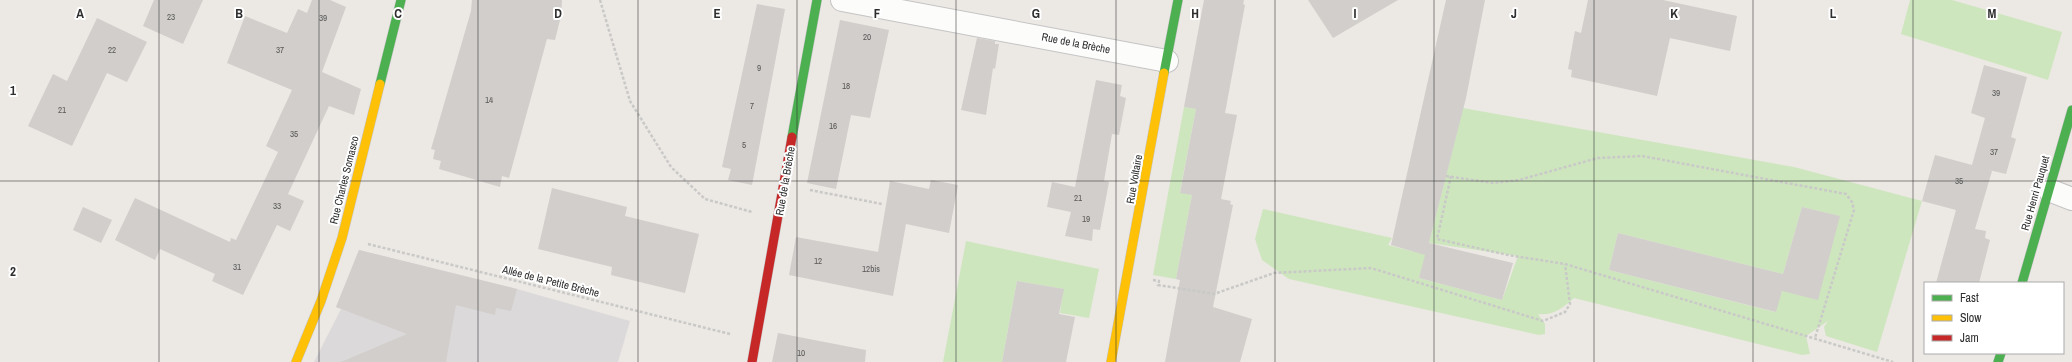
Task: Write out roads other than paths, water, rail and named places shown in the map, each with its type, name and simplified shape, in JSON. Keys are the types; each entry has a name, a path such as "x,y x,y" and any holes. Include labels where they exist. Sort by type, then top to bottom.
{"street":[{"name":"Rue Charles Somasco","path":"296,362 320,301 342,238 385,71 401,0"},
{"name":"Rue de la Brèche","path":"752,362 817,0"},
{"name":"Rue de la Brèche","path":"842,0 1167,61"},
{"name":"Rue Voltaire","path":"1111,362 1178,0"},
{"name":"Rue Henri Pauquet","path":"2022,282 2072,110"},
{"path":"2049,190 2072,199"}]}
